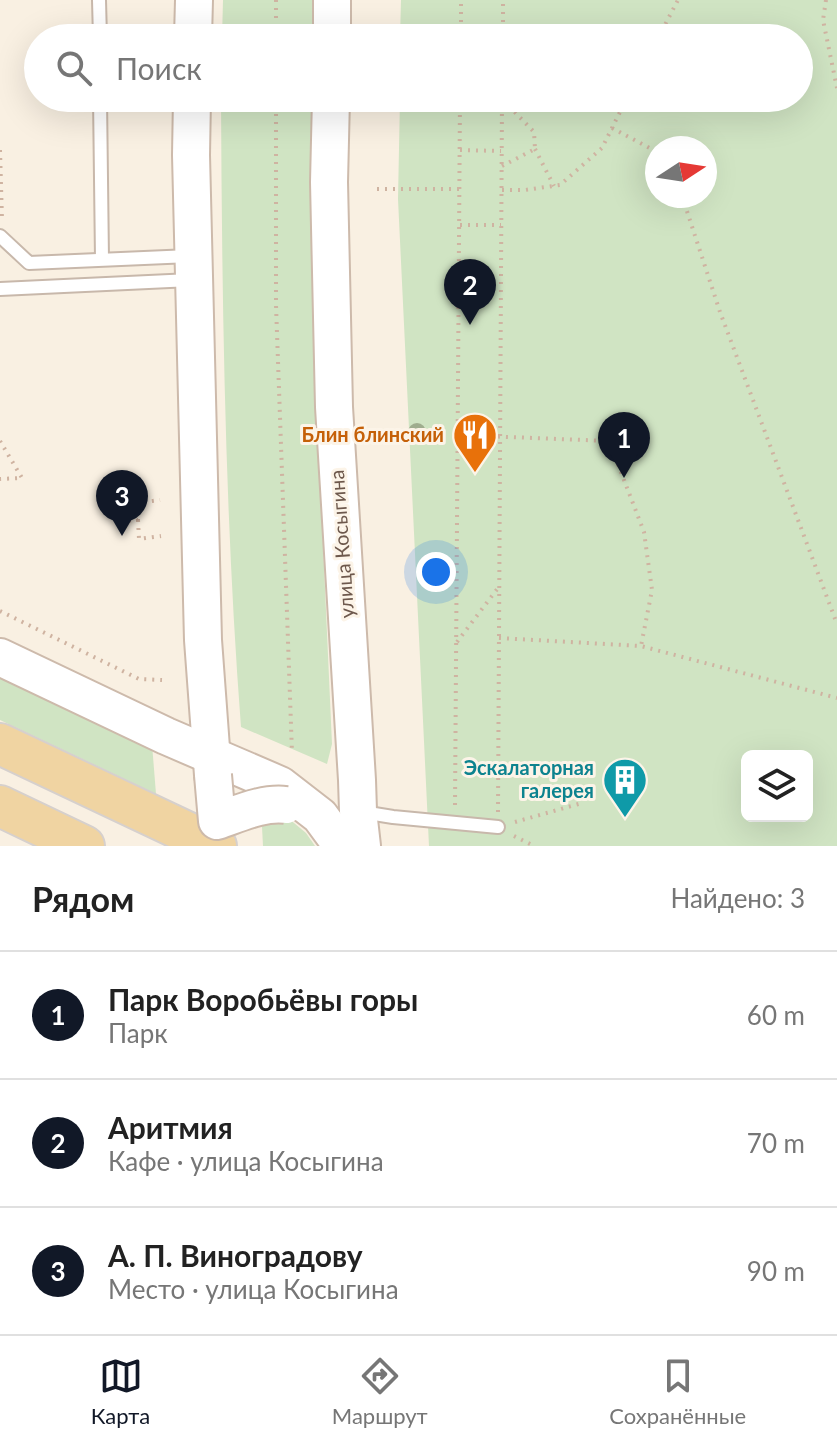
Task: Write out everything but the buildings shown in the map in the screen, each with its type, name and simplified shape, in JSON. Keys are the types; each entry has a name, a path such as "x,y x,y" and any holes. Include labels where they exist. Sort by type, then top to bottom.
{"main road":[{"path":"193,24 194,0"},
{"path":"332,0 332,24"},
{"path":"192,112 203,640 220,840"},
{"name":"улица Косыгина","path":"331,112 329,182 334,407 357,780 344,829"},
{"path":"0,657 212,765 280,785 344,829"},
{"path":"0,744 220,840"},
{"path":"220,840 262,806 278,804 344,829"},
{"path":"0,806 84,846"}],"lane":[{"path":"99,0 100,24"},
{"path":"100,112 102,259"},
{"path":"2,237 29,263 102,259 194,268"},
{"path":"0,289 194,268"},
{"path":"344,829 393,817 498,827"}],"path":[{"path":"276,0 276,24"},
{"path":"461,0 461,24"},
{"path":"503,0 503,24"},
{"path":"665,24 678,0"},
{"path":"826,0 823,20 837,88"},
{"path":"276,112 276,305 292,753"},
{"path":"455,823 460,112"},
{"path":"498,827 502,112"},
{"path":"515,112 534,132 535,149 554,186"},
{"path":"502,190 560,185 602,148 620,112"},
{"path":"612,128 645,146"},
{"path":"502,166 535,149"},
{"path":"0,150 2,237"},
{"path":"460,150 502,151"},
{"path":"377,189 460,189"},
{"path":"686,208 720,312 837,624"},
{"path":"460,225 502,225"},
{"path":"458,435 609,441 644,532 652,590 641,646"},
{"path":"0,441 22,478 0,479"},
{"path":"160,500 138,503 138,520 139,539 161,536"},
{"path":"121,521 138,520"},
{"path":"457,642 499,586"},
{"path":"0,611 139,679 162,680"},
{"path":"499,638 641,646 837,698"},
{"path":"498,827 582,803"},
{"path":"498,827 534,846"}],"green space":[{"path":"223,0 317,0 316,24 222,24"},
{"path":"401,0 837,0 837,846 429,846 398,199 400,112 813,112 813,24 400,24"},
{"path":"221,112 315,112 317,410 332,744 327,764 241,727 231,570"},
{"path":"0,672 152,744 156,794 0,720"},
{"path":"288,818 306,833 315,846 263,846 264,821"}],"place":[{"name":"Аритмия","path":"470,325"},
{"name":"Блин блинский","path":"475,474"},
{"name":"Парк Воробьёвы горы","path":"624,478"},
{"name":"А. П. Виноградову","path":"122,536"},
{"name":"Эскалаторная галерея","path":"625,819"}]}
